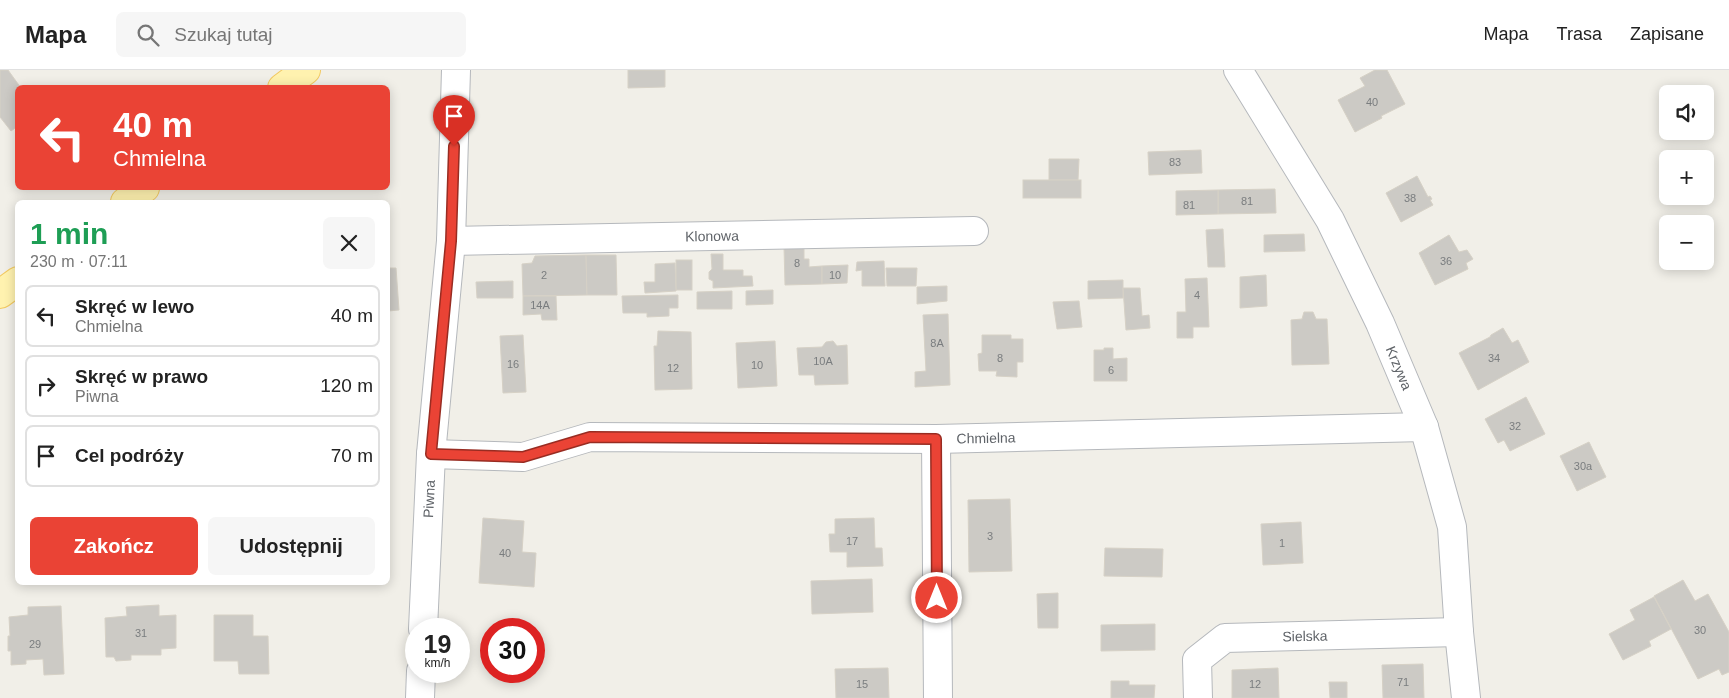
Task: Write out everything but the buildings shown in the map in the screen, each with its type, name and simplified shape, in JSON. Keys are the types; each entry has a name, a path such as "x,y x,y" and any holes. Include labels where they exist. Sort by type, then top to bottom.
{"main road":[{"path":"286,85 306,70"},
{"path":"128,200 142,190"},
{"path":"0,294 15,283"}],"street":[{"name":"Piwna","path":"424,618 431,454 451,241 456,70"},
{"name":"Krzywa","path":"1238,70 1330,220 1380,322 1424,427 1452,527 1459,632 1466,698"},
{"name":"Klonowa","path":"451,241 974,231"},
{"name":"Chmielna","path":"431,454 523,457 590,437 936,439 1424,427"},
{"path":"936,439 938,698"},
{"name":"Sielska","path":"1198,698 1197,660 1225,638 1459,632"},
{"path":"420,698 421,683"}],"route":[{"path":"454,146 451,241 431,454 523,457 590,437 936,439 937,598"}]}
